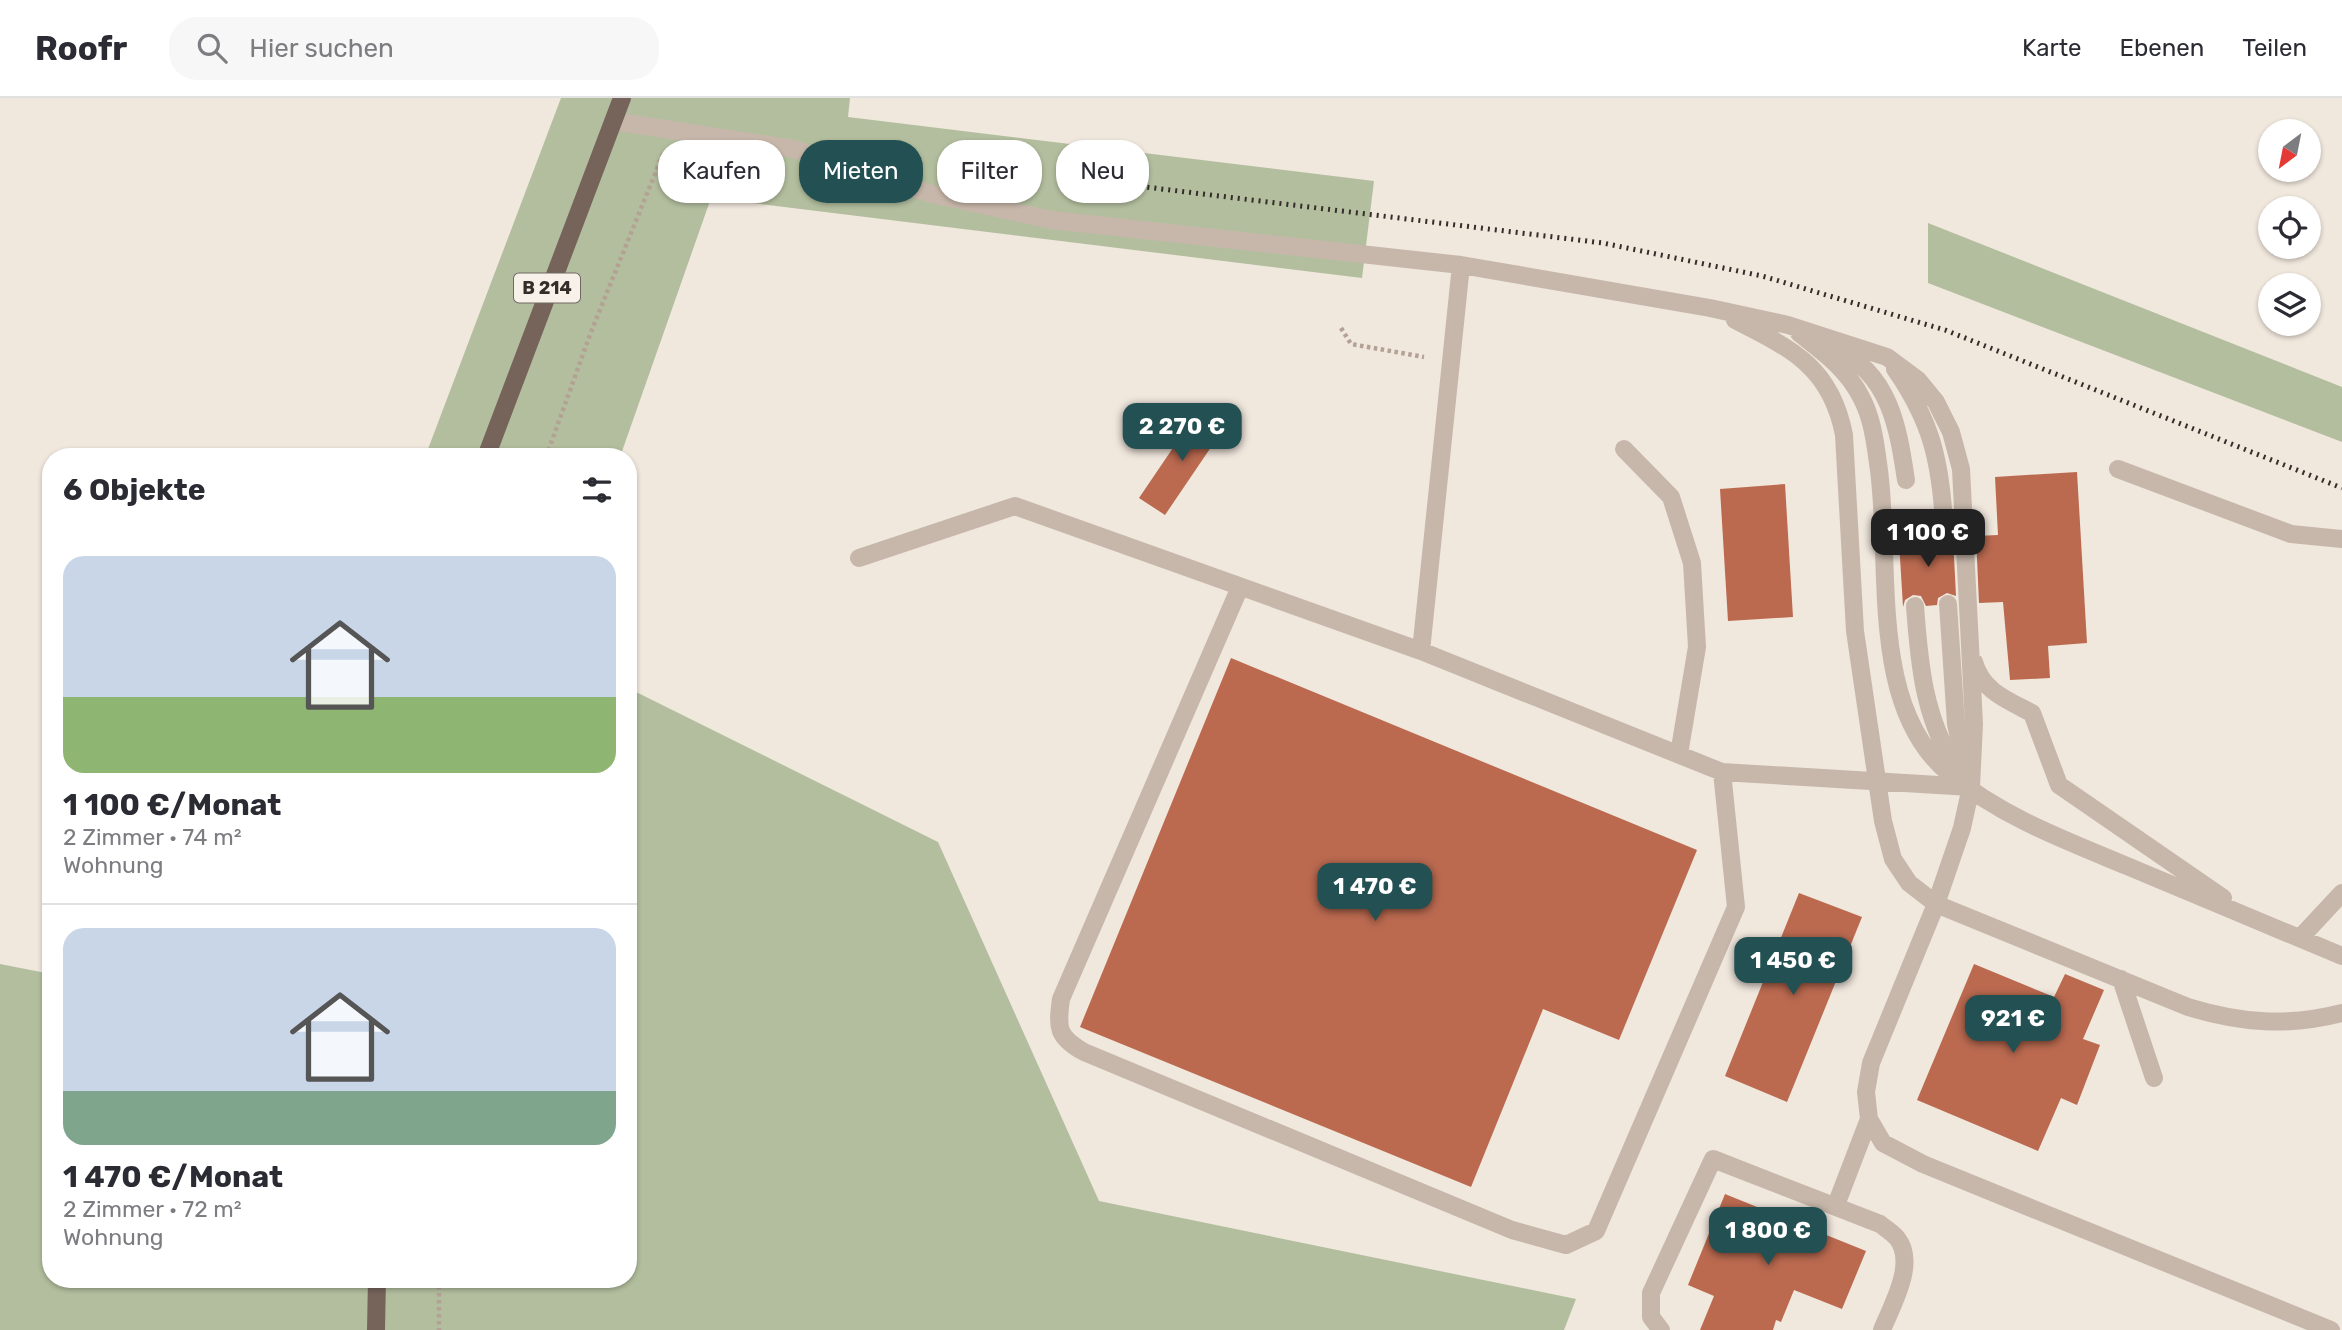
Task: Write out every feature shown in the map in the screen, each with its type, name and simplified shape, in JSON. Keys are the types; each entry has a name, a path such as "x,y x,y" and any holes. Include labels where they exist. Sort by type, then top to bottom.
{"main road":[{"name":"B 214","path":"489,448 622,98"},
{"path":"376,1330 377,1288"}],"lane":[{"path":"613,121 794,149 932,194 1052,220 1461,265 1710,307 1788,325 1887,357 1918,380 1936,402 1951,432 1961,469 1973,724 1971,788 1962,828 1936,904 1871,1063 1866,1092 1869,1119 1884,1143 1923,1164 2331,1330"},
{"path":"1421,651 1461,265"},
{"path":"1710,307 1780,343 1806,361 1826,383 1839,408 1844,435 1855,631 1877,782 1893,859 1909,883 1936,904 2188,1007 2226,1018 2262,1023 2298,1022 2342,1013"},
{"path":"1788,325 1847,354 1881,387 1898,426 1906,480"},
{"path":"1788,325 1842,368 1862,398 1874,432 1881,479 1893,670 1904,708 1926,747 1949,774 2010,816 2342,956"},
{"path":"1887,357 1916,400 1933,438 1941,475 1944,522"},
{"path":"1624,449 1671,498 1692,563 1697,647 1679,754"},
{"path":"2118,469 2291,534 2342,539"},
{"path":"859,558 1014,506 1421,651 1722,772 1971,788"},
{"path":"1240,587 1060,999 1057,1026 1067,1043 1084,1052 1512,1230 1566,1245 1596,1231 1736,907 1722,772"},
{"path":"1948,604 1956,724 1971,788"},
{"path":"1915,606 1926,700 1944,750 1971,788"},
{"path":"1970,647 1978,677 1993,692 2032,713 2059,785 2254,919"},
{"path":"2300,938 2342,893"},
{"path":"2121,979 2154,1078"},
{"path":"1836,1205 1869,1119"},
{"path":"1661,1330 1651,1317 1651,1293 1713,1159 1880,1224 1898,1239 1904,1256 1901,1282 1882,1330"}],"path":[{"path":"549,448 591,332 662,164 667,130"},
{"path":"1341,328 1351,344 1452,362"},
{"path":"439,1288 439,1330"}],"green space":[{"path":"561,98 850,98 848,117 1037,140 937,140 937,203 1042,203 1042,141 1056,142 1056,203 1149,203 1149,154 1374,181 1362,278 752,203 785,203 785,140 658,140 658,203 709,203 623,448 428,448"},
{"path":"1928,223 2342,387 2342,442 1928,283"},
{"path":"637,692 938,842 1099,1201 1576,1299 1564,1330 0,1330 0,964 42,972 42,1288 637,1288"}],"building":[{"path":"1198,411 1224,428 1165,515 1139,498"},
{"path":"2077,472 2087,643 2048,646 2050,678 2010,680 2003,602 1979,603 1976,536 1998,535 1995,477"},
{"path":"1785,484 1793,617 1728,621 1720,489"},
{"path":"1953,537 1956,596 1947,593 1938,598 1937,605 1926,606 1921,596 1913,595 1905,600 1903,607 1899,541"},
{"path":"1231,658 1697,850 1619,1040 1543,1009 1471,1187 1080,1027"},
{"path":"1799,893 1862,917 1787,1102 1725,1076"},
{"path":"1974,964 2054,997 2065,974 2104,990 2083,1039 2100,1045 2077,1105 2061,1098 2038,1151 1917,1100"},
{"path":"1725,1194 1866,1251 1842,1309 1794,1290 1781,1322 1776,1320 1773,1330 1700,1330 1714,1296 1688,1285"}],"railway":[{"path":"1149,187 1603,243 1762,276 1945,330 2342,488"}]}
